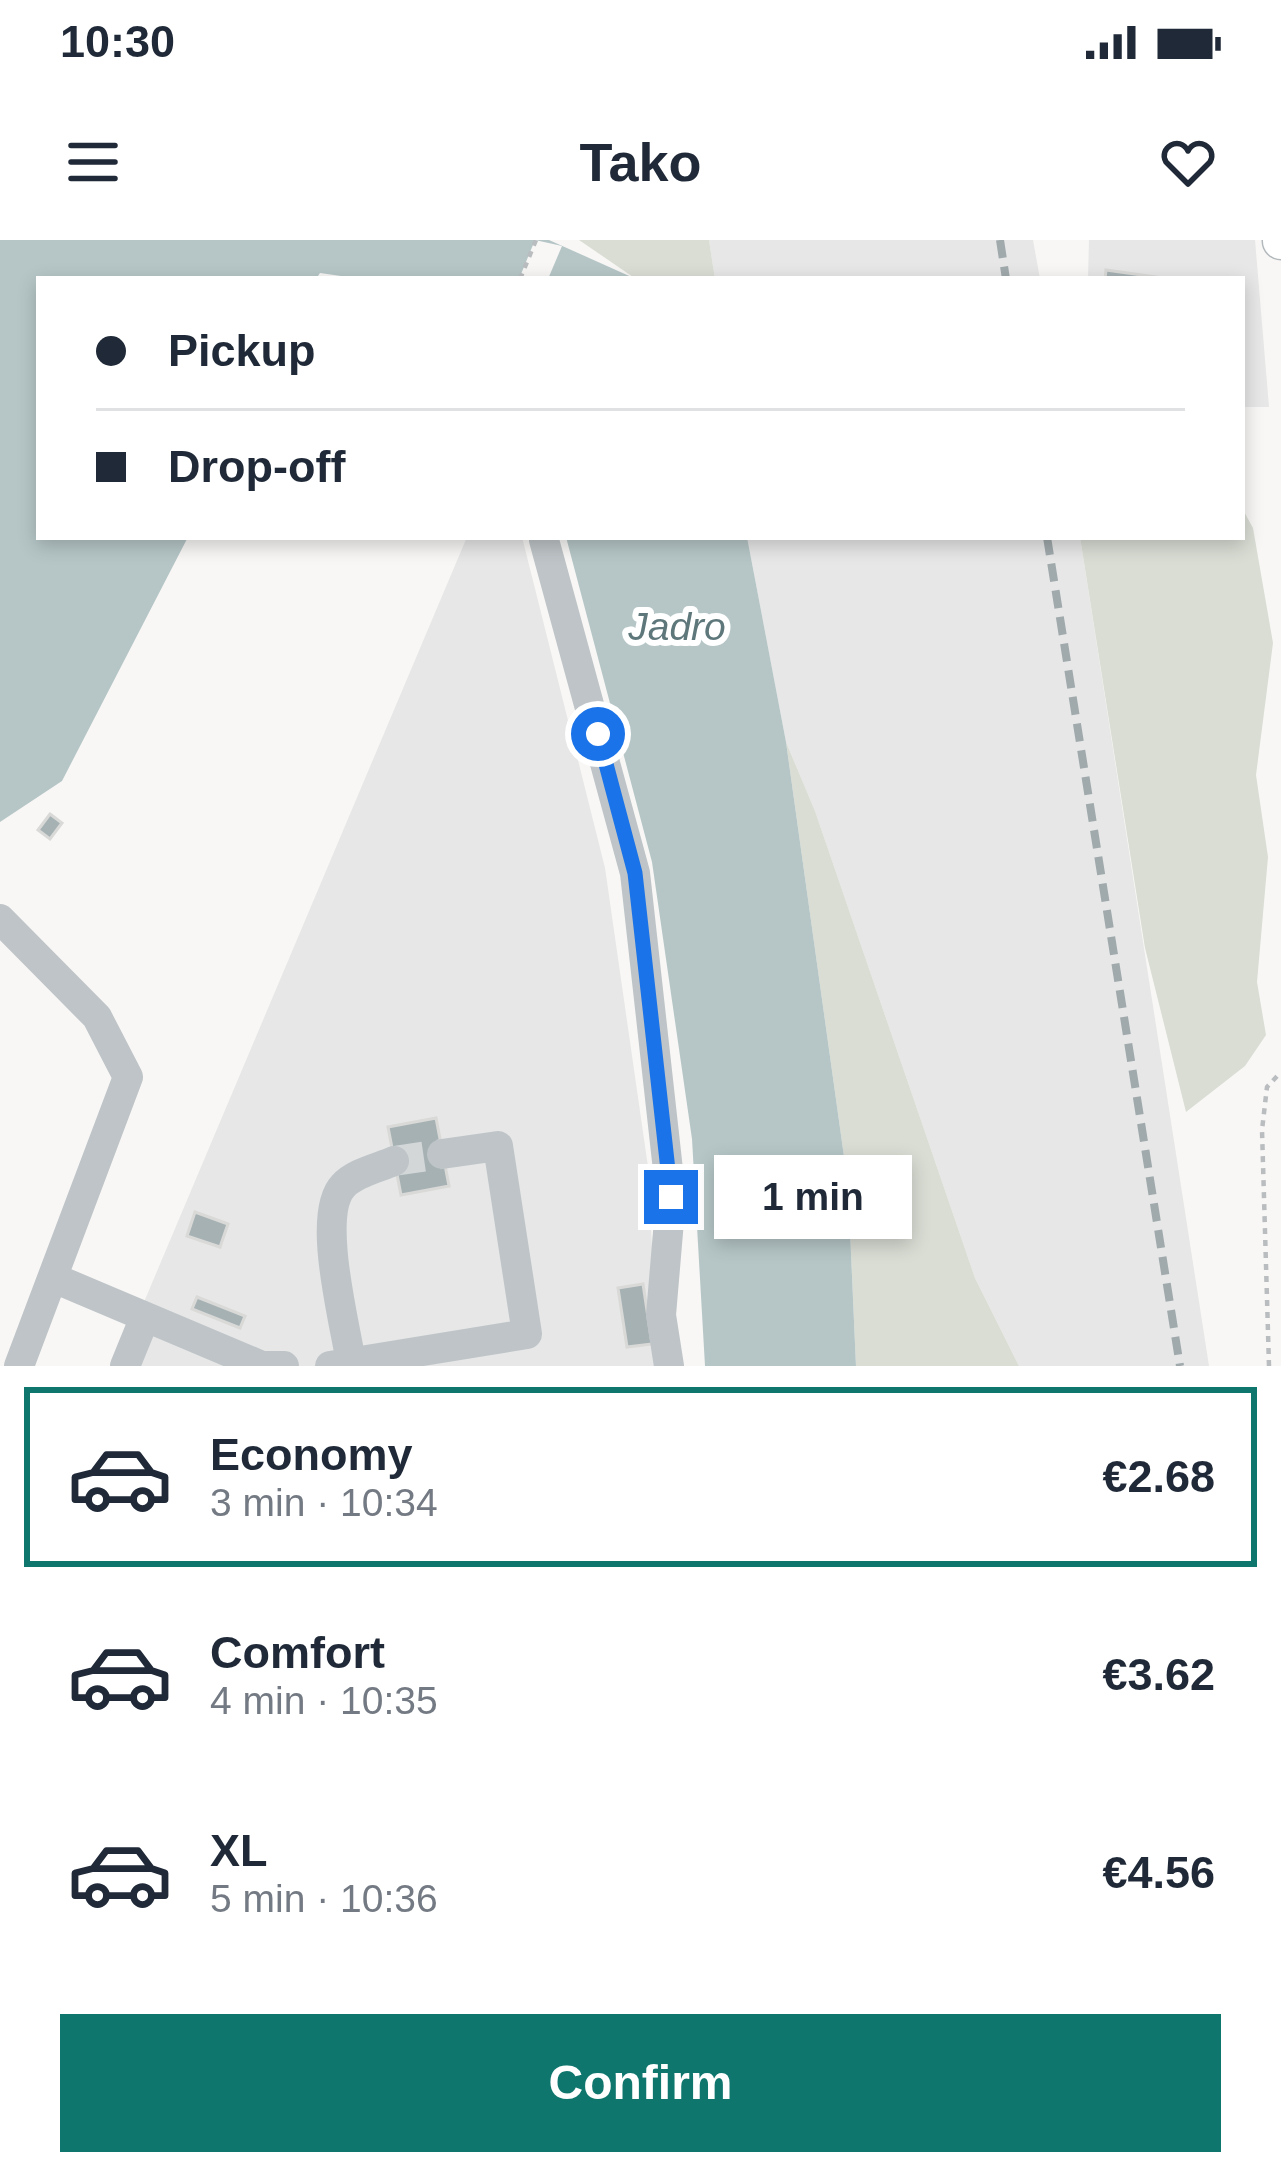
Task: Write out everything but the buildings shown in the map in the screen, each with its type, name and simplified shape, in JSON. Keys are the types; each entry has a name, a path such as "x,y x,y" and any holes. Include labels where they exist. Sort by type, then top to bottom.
{"street":[{"path":"544,540 635,873 671,1197 661,1315 670,1366"},
{"path":"0,919 97,1018 128,1077 56,1279 19,1366"},
{"path":"394,1161 347,1180 333,1198 330,1222 340,1365 527,1334 498,1146 442,1154"},
{"path":"56,1279 262,1366 284,1366"},
{"path":"125,1366 145,1316"}],"path":[{"path":"521,276 536,240"},
{"path":"1269,1366 1262,1130 1267,1087 1281,1072"}],"shaded area":[{"path":"579,240 709,240 715,276 632,276"},
{"path":"709,240 1033,240 1039,276 715,276"},
{"path":"1089,240 1255,240 1269,407 1245,407 1245,276 1088,276"},
{"path":"1245,513 1253,528 1273,643 1256,775 1268,857 1257,982 1266,1035 1245,1066 1186,1112 1145,948 1080,540 1245,540"},
{"path":"466,540 523,540 605,868 648,1167 658,1366 117,1366"},
{"path":"748,540 1080,540 1209,1366 1019,1366 975,1278 815,811 786,742"},
{"path":"786,742 815,811 975,1278 1019,1366 856,1366 848,1185"}],"water":[{"path":"0,240 549,240 629,276 36,276 36,540 186,540 62,781 0,822"},
{"name":"Jadro","path":"567,540 748,540 786,742 848,1185 856,1366 705,1366 692,1139 652,862"}],"pier":[{"path":"535,240 562,246 549,276 520,276"}],"tunnel":[{"path":"394,1161 442,1154"}],"railway":[{"path":"1000,240 1006,276"},
{"path":"1047,540 1180,1366"}],"route":[{"path":"598,734 635,873 671,1197"}]}
